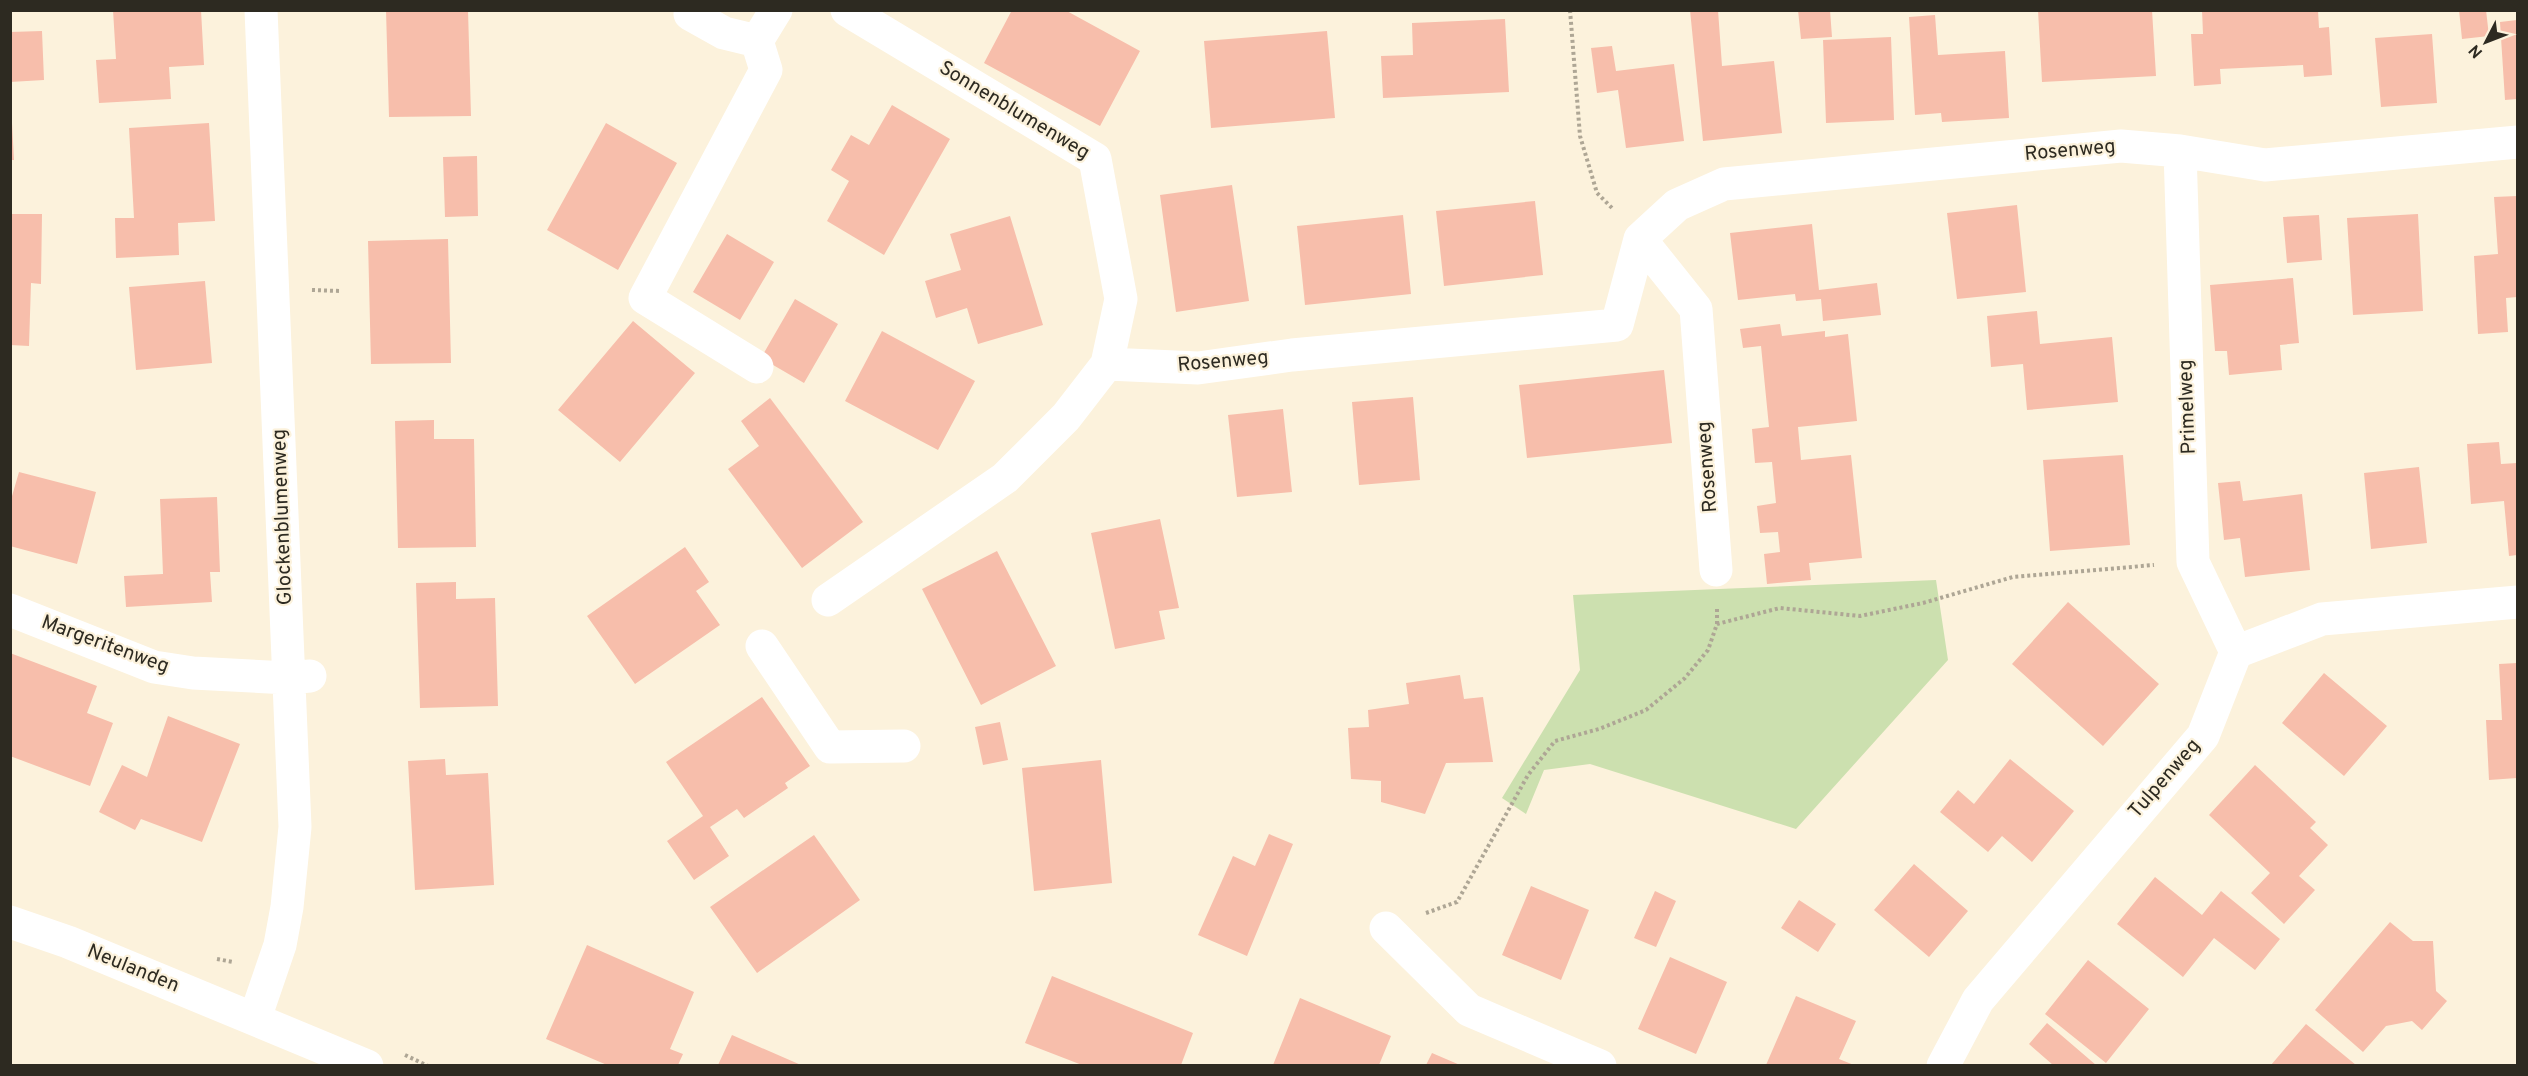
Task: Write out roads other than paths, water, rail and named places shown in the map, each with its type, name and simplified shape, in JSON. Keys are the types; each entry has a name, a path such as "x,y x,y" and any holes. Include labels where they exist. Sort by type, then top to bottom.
{"street":[{"name":"Glockenblumenweg","path":"255,1018 280,945 287,907 295,826 291,702 299,677 281,449 261,10"},
{"path":"692,10 690,14 724,33 757,41"},
{"path":"757,367 645,298 766,70 757,41 776,10"},
{"name":"Sonnenblumenweg","path":"847,10 1095,159 1121,299 1107,364"},
{"name":"Rosenweg","path":"1107,364 1198,368 1292,355 1617,325 1640,239 1677,205 1724,184 2121,146 2265,165 2517,142"},
{"name":"Primelweg","path":"2180,152 2193,562 2236,652"},
{"name":"Rosenweg","path":"1640,239 1696,309 1716,570"},
{"path":"828,600 1005,478 1066,417 1107,364"},
{"path":"2236,652 2322,619 2517,602"},
{"name":"Margeritenweg","path":"10,610 154,666 193,673 299,677"},
{"path":"762,646 830,747 904,746"},
{"name":"Tulpenweg","path":"1942,1065 1978,1000 2203,736 2236,652"},
{"name":"Neulanden","path":"10,922 68,942 367,1065"},
{"path":"1386,928 1469,1010 1600,1065"}]}
